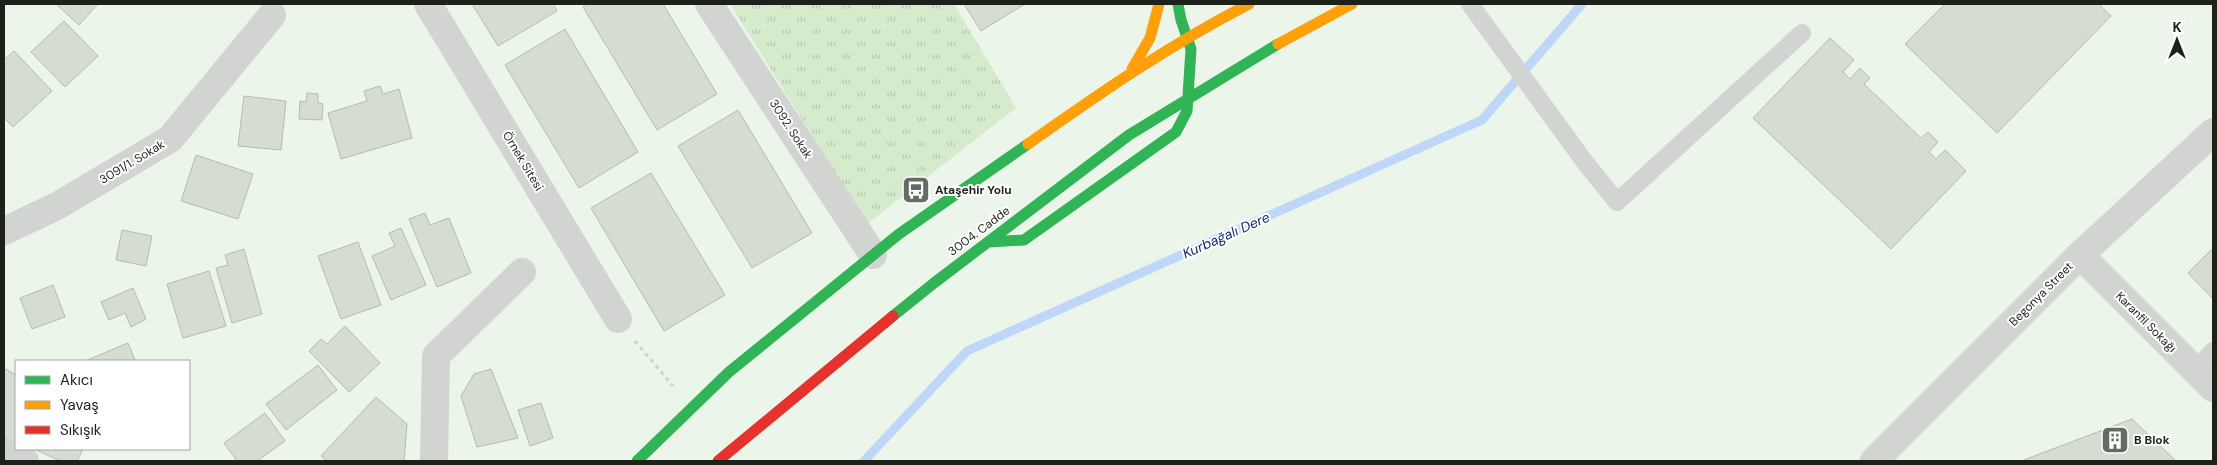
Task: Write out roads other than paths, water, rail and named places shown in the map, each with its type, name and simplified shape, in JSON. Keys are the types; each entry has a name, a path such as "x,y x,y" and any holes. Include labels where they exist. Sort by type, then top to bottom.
{"main road":[{"path":"1130,72 1150,38 1159,4"},
{"path":"1169,4 1169,21"},
{"path":"988,242 1024,240 1176,132 1187,111 1195,67 1192,50 1178,4"},
{"path":"637,461 729,372 899,234 1130,72 1172,40 1187,38 1249,4"},
{"name":"3004. Cadde","path":"718,461 919,295 1129,135 1255,56 1352,4"},
{"path":"1172,40 1176,54 1195,67"},
{"path":"1213,69 1231,66 1255,56"},
{"path":"1130,72 1155,70"},
{"path":"1177,77 1183,83 1188,98"}],"street":[{"name":"Örnek Sitesi","path":"428,4 618,319"},
{"name":"3092. Sokak","path":"709,4 872,255"},
{"name":"3091/1. Sokak","path":"4,231 57,206 170,139 272,15"},
{"name":"Begonya Street","path":"1874,461 2080,255 2213,132"},
{"name":"Karanfil Sokağı","path":"2080,255 2207,370"},
{"path":"434,461 436,356 522,272"},
{"path":"4,452 25,461"}],"lane":[{"path":"1474,10 1584,161 1617,202 1802,33"}],"waterway":[{"name":"Kurbağalı Dere","path":"864,461 967,351 1482,120 1582,4"}],"place":[{"name":"Ataşehir Yolu","path":"916,190"},
{"name":"B Blok","path":"2115,440"}]}
